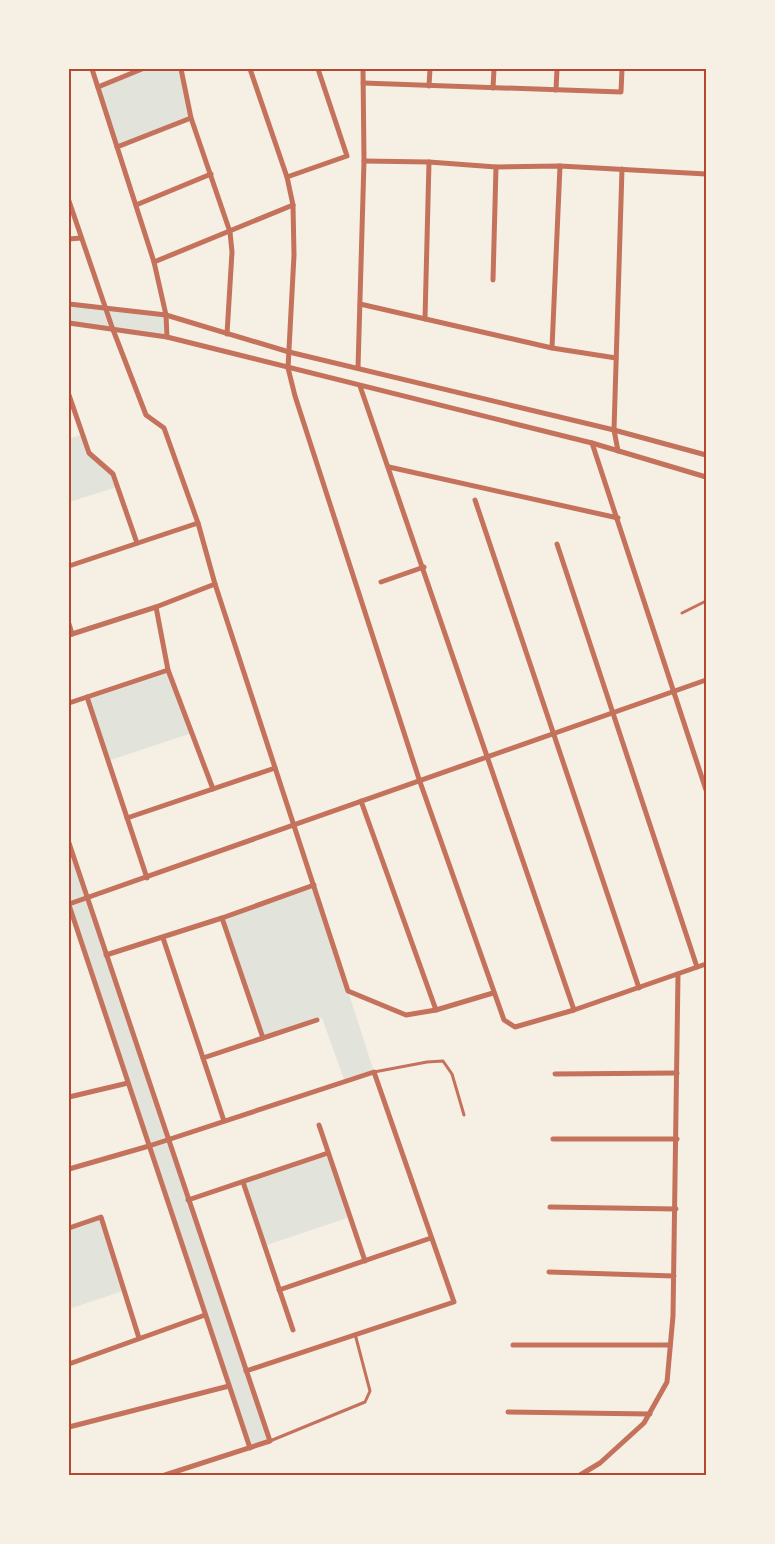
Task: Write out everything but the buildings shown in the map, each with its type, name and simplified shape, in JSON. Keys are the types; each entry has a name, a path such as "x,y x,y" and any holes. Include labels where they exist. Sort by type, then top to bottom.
{"street":[{"path":"92,69 154,262 166,315 167,337"},
{"path":"98,86 142,69"},
{"path":"181,69 191,118 230,232 232,252 227,334"},
{"path":"250,69 286,177 293,205 294,255 288,368 318,470 419,779 504,1020 515,1027 574,1010 706,964"},
{"path":"286,177 347,156 318,69"},
{"path":"358,368 364,161 363,69"},
{"path":"429,86 430,69"},
{"path":"493,88 494,69"},
{"path":"556,90 557,69"},
{"path":"363,83 621,92 622,69"},
{"path":"117,147 191,118"},
{"path":"364,161 429,162 496,168 560,166 706,174"},
{"path":"425,319 429,162"},
{"path":"552,348 560,166"},
{"path":"493,280 496,168"},
{"path":"618,451 614,430 622,169"},
{"path":"136,205 211,174"},
{"path":"69,201 104,306 146,415 164,428 198,522 215,584 348,990 406,1015 436,1010 493,993"},
{"path":"154,262 293,205"},
{"path":"69,239 81,238"},
{"path":"69,304 104,306 166,315 289,352 614,430 706,456"},
{"path":"360,304 552,348 616,358"},
{"path":"69,323 112,327 167,337 592,443 706,477"},
{"path":"360,386 424,567 486,756 574,1010"},
{"path":"69,395 88,453 113,474 137,543"},
{"path":"592,443 706,790"},
{"path":"389,467 618,518"},
{"path":"475,500 639,988"},
{"path":"69,566 198,522"},
{"path":"557,544 697,967"},
{"path":"381,582 424,567"},
{"path":"69,624 70,635 156,607 215,584"},
{"path":"156,607 168,670 213,789"},
{"path":"69,703 168,670"},
{"path":"250,1448 69,905 552,732 706,680"},
{"path":"87,697 147,878"},
{"path":"127,818 275,768"},
{"path":"362,801 436,1010"},
{"path":"69,844 270,1441 165,1475"},
{"path":"106,955 163,938 314,885"},
{"path":"222,918 263,1038"},
{"path":"163,938 224,1121"},
{"path":"580,1475 600,1463 644,1424 667,1382 676,1209 678,974"},
{"path":"203,1058 317,1020"},
{"path":"69,1169 149,1146 374,1072 454,1302 246,1371"},
{"path":"555,1074 677,1073"},
{"path":"69,1097 128,1083"},
{"path":"319,1125 365,1261"},
{"path":"553,1139 677,1139"},
{"path":"188,1200 328,1153"},
{"path":"243,1182 293,1330"},
{"path":"550,1206 676,1209"},
{"path":"69,1228 101,1217 139,1338"},
{"path":"279,1290 431,1238"},
{"path":"549,1272 674,1276"},
{"path":"69,1364 205,1315"},
{"path":"513,1345 670,1345"},
{"path":"69,1427 229,1386"},
{"path":"508,1412 650,1414"}],"lane":[{"path":"682,613 706,601"},
{"path":"374,1072 427,1062 443,1062 452,1074 464,1115"},
{"path":"270,1441 346,1411 365,1402 369,1398 370,1391 355,1334"}],"shaded area":[{"path":"142,69 181,69 191,118 117,147 98,87"},
{"path":"69,304 166,315 167,337 69,323"},
{"path":"82,434 89,453 113,474 117,487 69,502 69,439"},
{"path":"168,670 192,733 108,761 87,697"},
{"path":"69,843 270,1441 250,1448 69,905"},
{"path":"314,885 374,1072 345,1082 322,1018 263,1038 222,918"},
{"path":"328,1153 350,1217 264,1246 243,1182"},
{"path":"101,1217 123,1291 69,1309 69,1228"}]}
